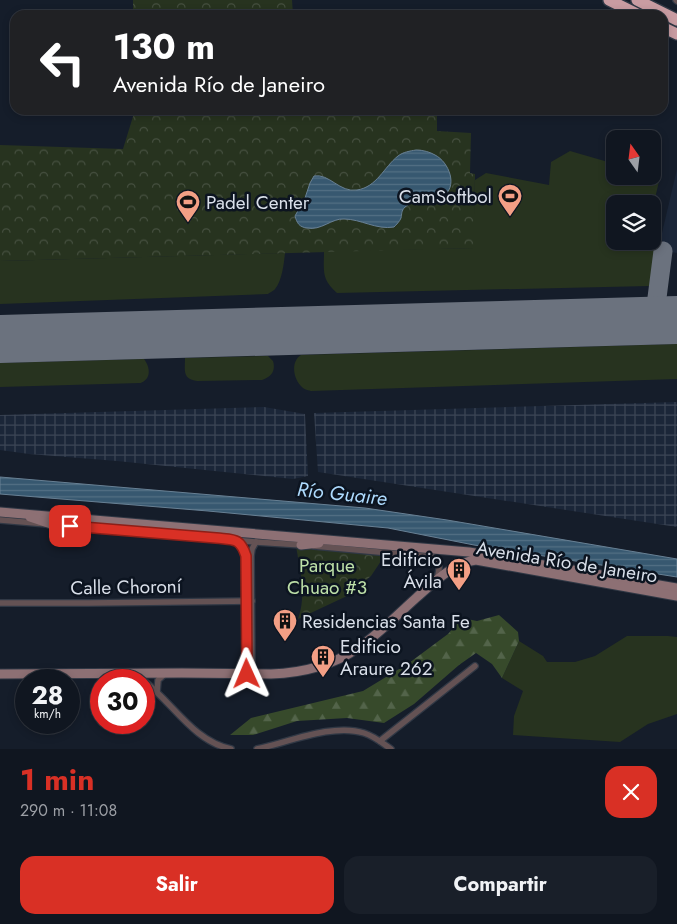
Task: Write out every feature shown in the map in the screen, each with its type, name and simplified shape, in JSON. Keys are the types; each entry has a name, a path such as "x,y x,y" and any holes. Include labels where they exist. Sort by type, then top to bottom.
{"highway":[{"path":"609,0 629,10"},
{"path":"637,0 657,10"}],"street":[{"name":"Avenida Río de Janeiro","path":"0,512 469,552 677,588"},
{"path":"16,513 51,524"},
{"path":"0,520 433,557 440,564 437,580"},
{"path":"236,540 242,545 246,556 250,674"},
{"path":"301,545 344,540"},
{"path":"249,601 251,556 256,542"},
{"name":"Avenida Río de Janeiro","path":"155,675 166,673 285,674 324,664 359,647 437,580 462,564 476,560 677,596"},
{"name":"Calle Choroní","path":"0,603 249,601"},
{"path":"380,741 475,666"},
{"path":"166,673 158,680 157,692 201,736 231,749"},
{"name":"Avenida Río de Janeiro","path":"0,674 90,677"},
{"path":"257,749 320,733 337,731 355,731 374,737 391,749"}],"shaded area":[{"path":"416,150 433,154 440,158 448,169 451,181 450,187 447,193 438,199 409,204 402,211 400,219 394,227 387,228 344,219 335,220 317,228 302,227 298,223 295,216 314,176 325,177 345,189 357,190 375,181 393,160 400,155"},
{"path":"677,169 677,253 658,250 661,250 661,237"},
{"path":"677,402 677,527 318,472 314,413"},
{"path":"264,407 305,414 308,476 293,479 0,450 0,415"},
{"name":"Río Guaire","path":"0,477 365,508 447,520 677,559 677,577 474,545 388,528 0,494"}],"green space":[{"path":"133,0 292,0 293,10 133,10"},
{"path":"133,115 437,115 437,131 471,133 470,173 475,174 474,248 0,261 0,145 123,149"},
{"path":"570,151 606,161 606,185 658,185 656,195 606,195 606,250 658,250 649,286 337,293 328,283 324,274 324,251 473,248 475,180 486,173 549,185 551,162"},
{"path":"285,253 279,281 275,289 268,294 0,304 0,261"},
{"path":"677,344 677,379 311,391 300,385 294,369 296,361 301,355"},
{"path":"268,356 273,361 273,371 262,380 197,381 189,378 185,373 185,358"},
{"path":"144,359 149,372 147,379 140,383 0,387 0,363"},
{"name":"Parque Chuao #3","path":"296,546 385,555 371,576 349,595 298,619 301,610 302,592"},
{"path":"499,615 518,632 519,641 502,678 492,664 476,653 459,665 414,704 384,723 347,718 297,721 253,735 230,735 251,718 363,691 409,663 448,634 462,618 477,621"},
{"path":"627,636 677,637 677,714 648,724 620,742 513,735 514,716 523,691 502,678 519,641 543,656 547,662 575,662 595,656"}],"taxiway":[{"path":"654,321 663,251"}],"runway":[{"path":"0,339 677,320"}],"place":[{"name":"CamSoftbol","path":"510,217"},
{"name":"Padel Center","path":"188,223"},
{"name":"Edificio Ávila","path":"459,591"},
{"name":"Residencias Santa Fe","path":"285,642"},
{"name":"Edificio Araure 262","path":"323,678"}],"route":[{"path":"70,526 236,540 240,543 244,548 246,556 247,674"}]}
